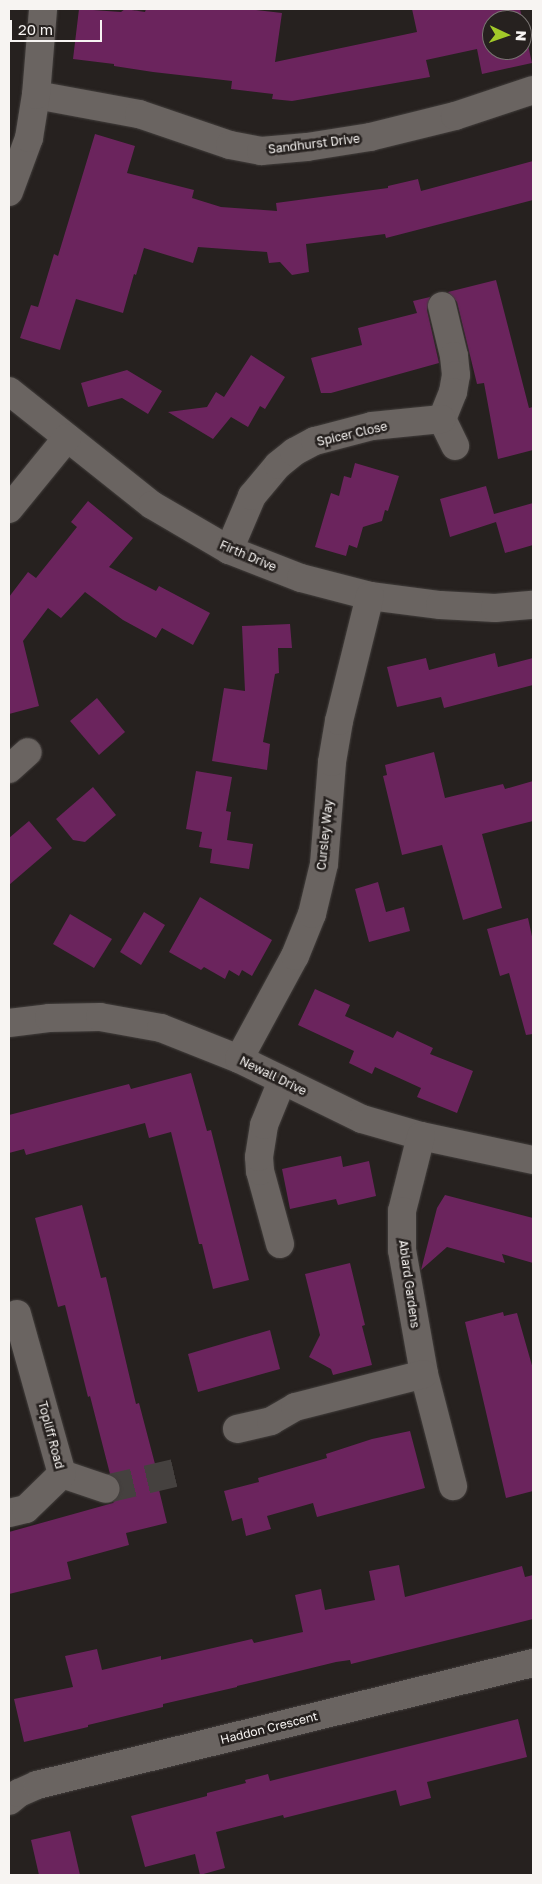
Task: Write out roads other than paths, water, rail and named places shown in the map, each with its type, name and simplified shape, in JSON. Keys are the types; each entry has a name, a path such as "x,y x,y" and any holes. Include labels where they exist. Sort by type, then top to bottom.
{"street":[{"path":"9,192 28,138 36,95 43,9"},
{"name":"Sandhurst Drive","path":"36,95 139,114 230,145 261,151 307,147 370,137 455,116 533,90"},
{"path":"442,306 454,356 456,375 453,392 442,419 455,446"},
{"name":"Firth Drive","path":"9,391 152,505 228,550 301,578 370,596 449,606 496,608 533,605"},
{"name":"Spicer Close","path":"228,550 252,496 278,465 294,452 315,442 372,426 442,419"},
{"path":"9,509 67,438"},
{"name":"Cursley Way","path":"239,1060 295,956 312,914 324,864 332,762 338,729 370,596"},
{"name":"Newall Drive","path":"9,1023 49,1018 100,1017 161,1028 239,1060 362,1119 422,1136 533,1160"},
{"path":"280,1244 260,1171 259,1157 264,1125 282,1081"},
{"name":"Ablard Gardens","path":"422,1136 402,1211 402,1250 424,1374 452,1486"},
{"name":"Topliff Road","path":"9,1513 26,1509 62,1474 20,1363 17,1314"},
{"path":"238,1429 271,1421 295,1408 424,1374"},
{"path":"62,1474 106,1489"},
{"name":"Haddon Crescent","path":"9,1801 19,1793 37,1785 533,1662"}],"tunnel":[{"path":"106,1489 174,1473"}]}
